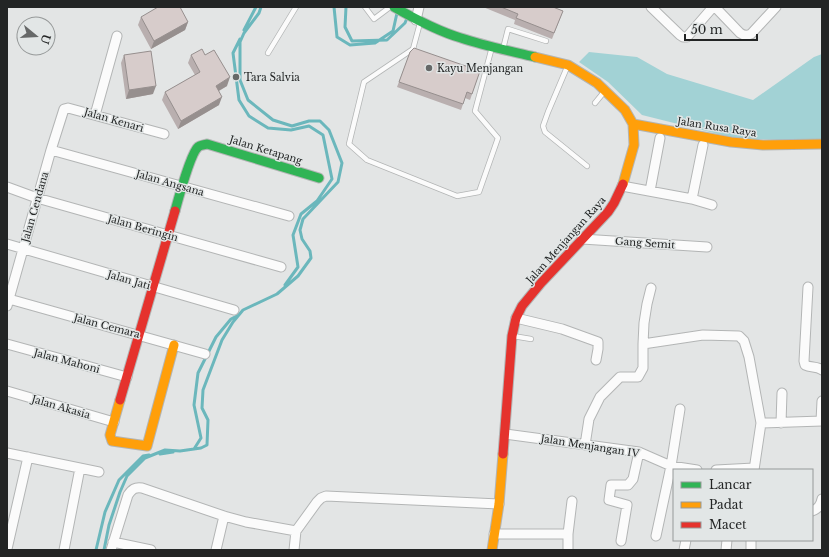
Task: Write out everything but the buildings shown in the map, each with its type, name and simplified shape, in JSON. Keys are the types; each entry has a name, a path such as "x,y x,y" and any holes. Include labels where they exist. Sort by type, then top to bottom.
{"street":[{"name":"Jalan Menjangan Raya","path":"393,7 416,19 460,38 502,50 568,65 597,83 605,90 625,110 633,124 634,145 622,186 614,203 608,212 541,283 522,306 516,318 512,336 499,504 492,550"},
{"path":"416,19 418,7"},
{"path":"653,8 680,35 687,37 714,7 740,33 744,35 751,34 776,7"},
{"path":"95,115 117,36"},
{"name":"Jalan Kenari","path":"64,109 68,108 164,134"},
{"name":"Jalan Cendana","path":"8,303 37,198 64,109"},
{"name":"Jalan Rusa Raya","path":"633,124 731,142 763,145 822,144"},
{"path":"650,191 660,138"},
{"name":"Jalan Ketapang","path":"182,186 195,151 203,144 319,178"},
{"path":"692,199 703,145"},
{"name":"Jalan Angsana","path":"51,150 289,216"},
{"path":"174,345 146,446 112,441 110,435 182,186"},
{"path":"622,186 692,199 712,205"},
{"name":"Jalan Beringin","path":"7,187 37,198 281,267"},
{"name":"Gang Semit","path":"582,239 707,247"},
{"name":"Jalan Jati","path":"7,244 23,250 234,310"},
{"path":"808,287 804,361 805,365 809,367 822,370"},
{"path":"585,445 589,419 600,397 620,377 638,378 643,368 644,323 651,288"},
{"name":"Jalan Cemara","path":"8,303 139,335 205,354"},
{"path":"516,318 562,329 598,342 596,360"},
{"path":"643,344 703,335 739,336 744,341 749,357 761,423 754,469"},
{"name":"Jalan Mahoni","path":"7,344 127,377"},
{"name":"Jalan Akasia","path":"7,391 114,422"},
{"path":"781,423 782,392"},
{"path":"761,423 821,421 822,401"},
{"path":"656,536 671,466 680,409"},
{"name":"Jalan Menjangan IV","path":"505,434 639,452 671,466 690,469"},
{"path":"621,541 628,505 609,500 611,485 628,485 633,479 639,452"},
{"path":"7,453 99,472"},
{"path":"7,549 11,510 28,457"},
{"path":"64,550 80,468"},
{"path":"151,550 112,546 128,495 134,488 142,488 224,516 296,531"},
{"path":"294,550 296,531 316,502 326,496 499,504"},
{"path":"813,511 819,507 822,499"},
{"path":"568,550 568,534 572,501"},
{"path":"216,550 224,516"},
{"path":"494,534 568,534"}],"lane":[{"path":"268,53 296,7"},
{"path":"365,7 374,19 393,7"},
{"path":"413,49 416,19"},
{"path":"502,50 508,29 546,41"},
{"path":"420,51 413,49 364,82 349,144 367,160 457,196 479,192 498,138 475,111 492,47"},
{"path":"568,65 543,126 545,132 587,166"},
{"path":"478,72 485,74"},
{"path":"595,103 605,90"},
{"path":"512,336 531,340"}],"shaded area":[{"path":"589,52 637,57 667,74 753,100 814,57 822,54 822,142 734,138 642,115 608,82 579,62"}],"waterway":[{"path":"244,30 256,7"},
{"path":"104,550 109,525 127,476 145,458 165,450 180,451 201,448 207,445 208,420 202,408 203,390 222,340 233,322 243,310 277,294 298,276 311,258 310,251 302,239 300,230 303,219 338,182 342,163 329,130 320,121 309,121 292,126 273,120 248,100 240,80 240,42 244,33 259,13 261,7"},
{"path":"334,7 337,37 350,45 375,43 393,31 397,13"},
{"path":"346,7 345,27 352,41 387,40 405,23 407,18"},
{"path":"240,39 233,53 239,100 249,116 268,128 291,130 309,126 323,135 332,179 317,201 301,214 293,235 298,267 285,285"},
{"path":"194,449 201,438 194,405 198,373 216,337 231,319 237,316"},
{"path":"160,454 173,452"},
{"path":"96,550 105,512 119,480 143,456 149,455"}],"traffic: fast":[{"path":"394,7 443,32 488,46 535,57"},
{"path":"175,211 185,177 195,151 199,146 207,144 319,178"}],"traffic: slow":[{"path":"535,57 568,65 597,83 625,110 633,124 634,145 623,184"},
{"path":"633,124 731,142 763,145 822,144"},
{"path":"120,400 110,435 112,441 147,446 174,345"},
{"path":"492,550 499,504 503,454"}],"traffic: jam":[{"path":"503,454 512,336 516,318 522,306 541,283 608,212 623,184"},
{"path":"120,400 175,211"}],"place":[{"name":"Kayu Menjangan","path":"429,68"},
{"name":"Tara Salvia","path":"236,77"}]}
